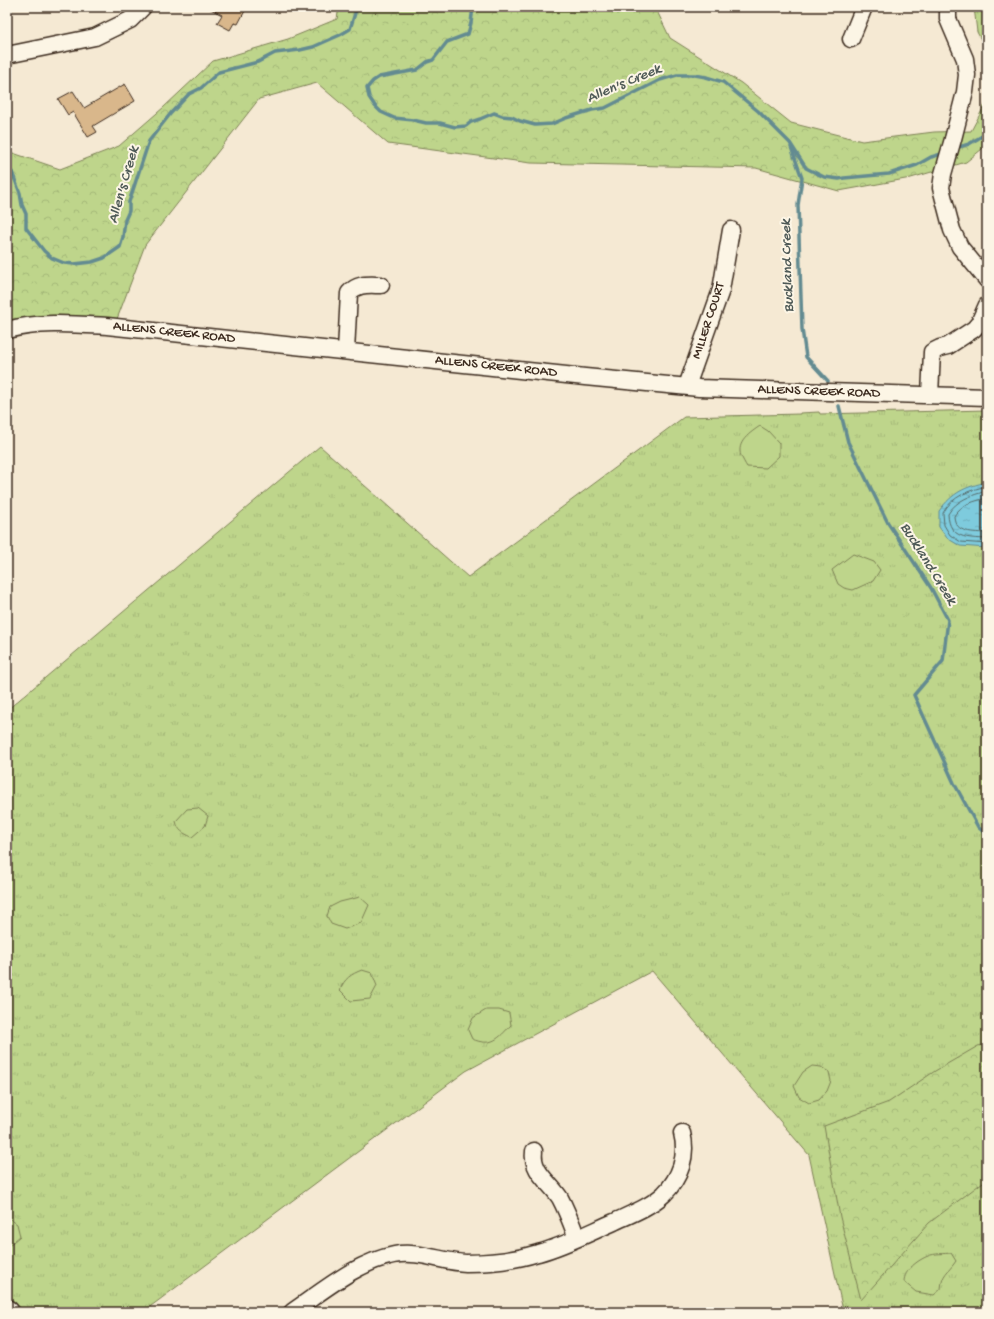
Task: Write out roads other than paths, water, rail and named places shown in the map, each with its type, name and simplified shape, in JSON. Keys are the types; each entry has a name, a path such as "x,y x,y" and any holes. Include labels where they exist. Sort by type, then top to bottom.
{"street":[{"path":"7,55 95,37 130,20 143,7"},
{"path":"851,39 864,7"},
{"path":"948,7 948,19 965,59 967,75 965,92 953,139 944,166 941,188 952,230 960,247 987,280"},
{"name":"MILLER COURT","path":"686,386 721,290 731,230"},
{"path":"346,351 349,293 356,286 381,285"},
{"path":"930,395 932,352 948,346 974,329 979,323 987,305"},
{"name":"ALLENS CREEK ROAD","path":"7,330 39,324 108,326 585,377 686,386 987,397"},
{"path":"292,1312 348,1274 376,1259 396,1254 418,1254 466,1263 518,1258 539,1253 577,1238 646,1207 664,1194 679,1174 685,1144 682,1133"},
{"path":"534,1151 534,1163 539,1174 559,1197 577,1238"}],"water":[{"path":"987,482 987,548 960,546 947,538 939,527 939,511 949,499 960,491"}],"waterway":[{"name":"Allen's Creek","path":"7,169 12,172 20,193 22,205 26,214 26,228 44,251 52,258 64,263 74,264 92,262 104,258 120,247 125,220 129,211 129,202 149,141 171,113 189,94 201,88 219,72 258,62 275,53 313,47 340,35 350,29 357,7"},
{"name":"Allen's Creek","path":"473,7 468,34 447,42 433,60 427,62 417,70 379,77 373,81 367,88 369,97 381,112 394,118 426,123 440,123 455,127 466,126 471,122 494,113 512,117 535,125 552,124 592,110 605,108 660,80 677,75 695,75 723,82 758,111 790,143 806,168 824,177 839,179 889,174 917,165 931,157 945,153"},
{"name":"Allen's Creek","path":"956,148 969,144 987,133"},
{"name":"Buckland Creek","path":"791,147 802,178 798,205 802,329 806,357 828,381"},
{"name":"Buckland Creek","path":"839,406 848,442 888,523 931,588 948,620 943,661 914,695 954,783 978,827 987,835"}]}
